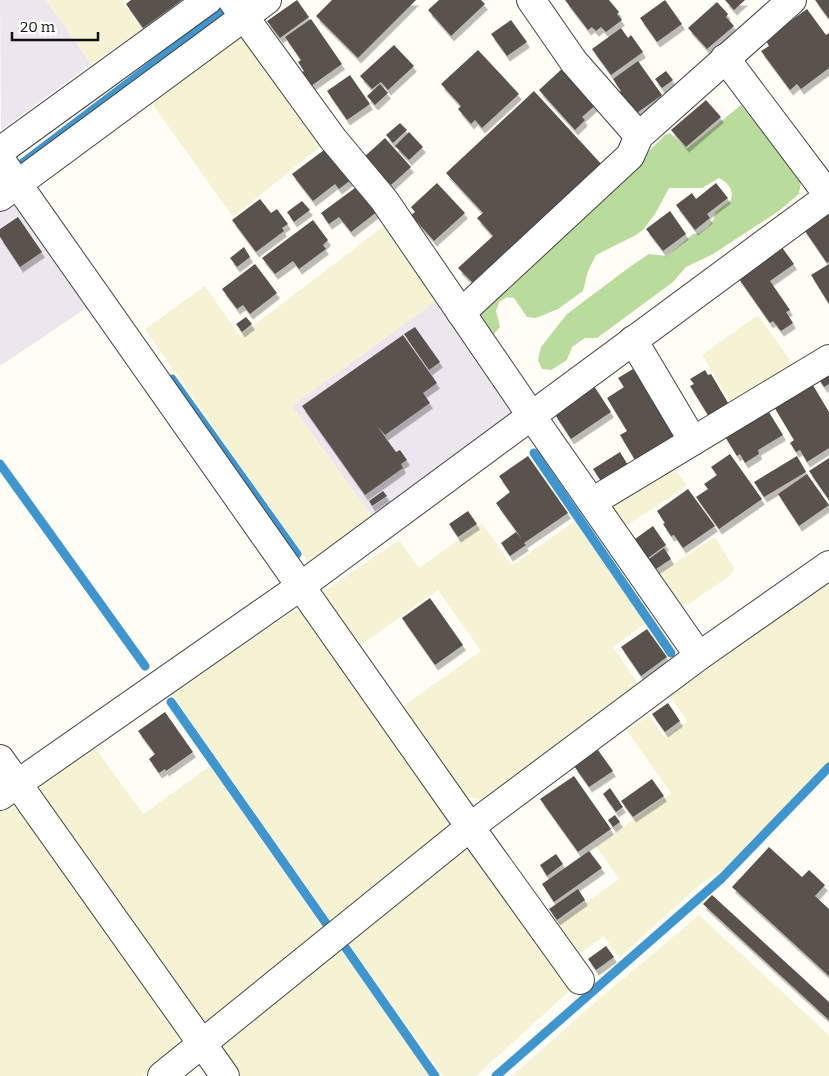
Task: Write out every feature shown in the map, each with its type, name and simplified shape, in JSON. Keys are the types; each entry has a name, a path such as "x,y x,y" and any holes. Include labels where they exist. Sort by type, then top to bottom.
{"street":[{"path":"0,151 208,0"},
{"path":"9,191 237,8 267,0"},
{"path":"531,0 574,62 639,136"},
{"path":"461,313 630,156 639,136 783,3"},
{"path":"237,8 333,139 384,200 530,415 699,656"},
{"path":"9,790 301,586 829,196 725,58"},
{"path":"0,158 9,191 301,586 580,980"},
{"path":"633,340 693,441"},
{"path":"592,502 829,359"},
{"path":"162,1076 470,827 699,656 829,565"},
{"path":"0,759 9,790 225,1076"}],"shaded area":[{"path":"0,0 46,0 91,64 1,130"},
{"path":"46,0 122,0 142,30 91,64"},
{"path":"241,34 325,143 233,217 151,102"},
{"path":"18,206 88,307 0,366 0,207"},
{"path":"389,222 440,298 292,406 372,516 308,562 145,329 205,286 240,336"},
{"path":"440,298 514,406 512,415 372,516 291,406"},
{"path":"758,315 795,367 732,404 702,355"},
{"path":"669,461 687,486 624,527 606,501"},
{"path":"575,521 646,623 613,647 640,686 487,800 466,797 402,707 481,651 438,590 358,647 324,599 324,591 399,540 419,568 482,523 512,565"},
{"path":"715,537 734,568 731,575 677,612 654,576"},
{"path":"829,576 829,762 726,867 697,887 619,958 604,936 576,956 554,925 619,879 596,846 671,793 627,731 649,715 665,737 687,721 667,691"},
{"path":"293,611 302,611 448,816 444,832 332,923 172,694"},
{"path":"94,746 143,814 210,766 324,930 212,1021 199,1020 40,797 41,782"},
{"path":"9,806 28,812 180,1032 176,1049 143,1076 0,1076 0,812"},
{"path":"473,849 574,987 476,1076 443,1076 347,941 460,851"},
{"path":"699,915 829,1035 829,1076 512,1076 600,998"},
{"path":"339,948 431,1076 239,1076 225,1057 221,1047 223,1039"}],"green space":[{"path":"741,105 801,182 799,194 779,211 713,254 686,267 673,282 597,338 585,338 572,347 567,360 551,370 542,369 538,360 541,347 567,314 649,254 667,256 693,234 700,233 708,227 714,219 715,212 731,200 732,193 728,184 719,178 702,188 669,188 655,214 643,230 596,255 588,271 583,291 558,309 536,318 527,317 514,298 507,297 499,302 496,311 500,327 494,334 486,333 473,316 665,135 670,133 687,149"}],"building":[{"path":"131,0 182,0 143,28 126,4"},
{"path":"297,0 309,17 280,38 267,21"},
{"path":"332,0 416,0 358,58 316,16"},
{"path":"439,0 481,0 485,4 451,36 428,10"},
{"path":"565,0 609,0 619,12 617,14 622,20 606,32 601,27 596,31 592,27 588,30"},
{"path":"665,0 682,24 657,42 640,18"},
{"path":"725,0 745,0 734,10"},
{"path":"815,0 829,0 829,19"},
{"path":"717,2 728,14 726,17 734,26 707,49 688,28"},
{"path":"807,9 826,35 829,33 829,68 801,89 797,84 790,90 761,51 769,46 765,39"},
{"path":"311,19 342,64 311,86 301,73 304,71 298,62 301,60 285,37"},
{"path":"511,20 527,42 507,56 491,34"},
{"path":"621,28 628,38 631,35 643,52 611,75 592,49"},
{"path":"394,45 414,66 388,90 381,82 372,89 360,76"},
{"path":"478,50 519,94 482,128 475,120 471,124 458,109 461,106 441,84"},
{"path":"638,61 662,95 634,115 618,93 621,91 613,79"},
{"path":"565,66 599,102 582,117 585,120 575,130 539,90"},
{"path":"666,71 673,80 662,88 655,79"},
{"path":"350,75 370,104 347,120 327,91"},
{"path":"380,84 388,93 375,105 367,96"},
{"path":"534,91 604,167 475,285 458,268 493,236 477,218 483,213 446,173"},
{"path":"706,100 721,117 686,147 671,130"},
{"path":"400,123 407,130 393,143 386,135"},
{"path":"409,132 423,147 409,160 395,146"},
{"path":"385,138 411,167 391,185 364,157"},
{"path":"328,147 352,179 339,189 335,184 313,201 292,174"},
{"path":"437,183 465,213 434,241 411,215 415,212 411,207"},
{"path":"716,183 728,198 707,214 710,218 695,230 676,205 692,193 696,199"},
{"path":"359,185 378,211 351,232 339,217 329,224 321,213"},
{"path":"260,199 271,213 277,209 288,224 282,228 284,231 256,252 232,220"},
{"path":"302,201 310,210 294,222 287,212"},
{"path":"670,211 686,234 663,251 646,229"},
{"path":"826,212 829,216 829,261 827,263 803,228"},
{"path":"18,217 42,252 20,267 0,237 0,229"},
{"path":"313,220 328,240 323,245 326,249 299,269 293,261 275,274 262,258"},
{"path":"781,246 794,264 770,281 790,310 786,312 793,323 781,331 773,321 770,323 737,276"},
{"path":"244,247 250,257 237,267 230,258"},
{"path":"255,264 277,293 250,314 243,305 237,309 222,289"},
{"path":"829,264 829,304 811,275"},
{"path":"246,317 252,324 242,332 236,324"},
{"path":"415,327 440,362 429,370 404,334"},
{"path":"403,335 437,383 423,393 430,403 385,435 377,426 396,452 400,450 407,460 401,464 403,468 365,495 302,406"},
{"path":"638,366 679,434 635,460 620,435 627,431 607,398 624,387 618,378"},
{"path":"705,370 708,375 711,374 731,408 711,420 690,386 694,384 690,379"},
{"path":"829,374 829,384 824,387 817,376"},
{"path":"811,382 829,412 829,448 807,462 800,450 796,452 790,443 794,440 773,405"},
{"path":"594,386 611,412 571,439 554,413"},
{"path":"767,409 783,435 758,450 759,454 745,463 740,454 737,456 724,435"},
{"path":"620,452 629,467 603,484 593,469"},
{"path":"730,454 762,499 719,529 696,497 708,489 704,484 717,475 711,467"},
{"path":"528,456 568,513 524,543 526,545 510,556 501,543 516,532 522,539 496,503 510,492 499,476"},
{"path":"797,456 806,472 764,497 754,482"},
{"path":"829,458 829,500 809,471"},
{"path":"807,474 829,505 799,526 778,494"},
{"path":"688,489 715,526 683,548 674,535 671,536 657,511"},
{"path":"383,491 387,496 372,506 369,501"},
{"path":"468,511 477,524 458,537 449,524"},
{"path":"653,526 666,545 648,558 635,539"},
{"path":"664,548 671,559 656,569 649,559"},
{"path":"430,598 463,645 435,665 402,618"},
{"path":"647,629 667,657 641,676 621,647"},
{"path":"668,703 680,721 665,732 652,714"},
{"path":"165,712 193,752 166,771 165,769 159,773 149,759 155,754 138,731"},
{"path":"598,750 613,771 589,787 574,766"},
{"path":"574,776 611,829 578,852 540,799"},
{"path":"652,779 664,796 633,817 621,801"},
{"path":"610,788 623,807 616,812 603,794"},
{"path":"615,815 620,822 613,827 608,820"},
{"path":"769,847 802,877 809,870 825,885 815,896 829,909 829,976 732,887"},
{"path":"589,851 602,868 554,902 542,884"},
{"path":"556,854 563,864 547,876 540,865"},
{"path":"578,889 585,900 557,920 549,909"},
{"path":"712,895 829,1002 829,1020 703,904"},
{"path":"606,946 614,957 596,970 588,959"}],"waterway":[{"path":"12,171 227,8"},
{"path":"172,379 297,554"},
{"path":"534,453 671,653"},
{"path":"0,464 145,666"},
{"path":"171,702 328,926"},
{"path":"496,1076 722,878 829,767"},
{"path":"345,947 435,1076"}]}
